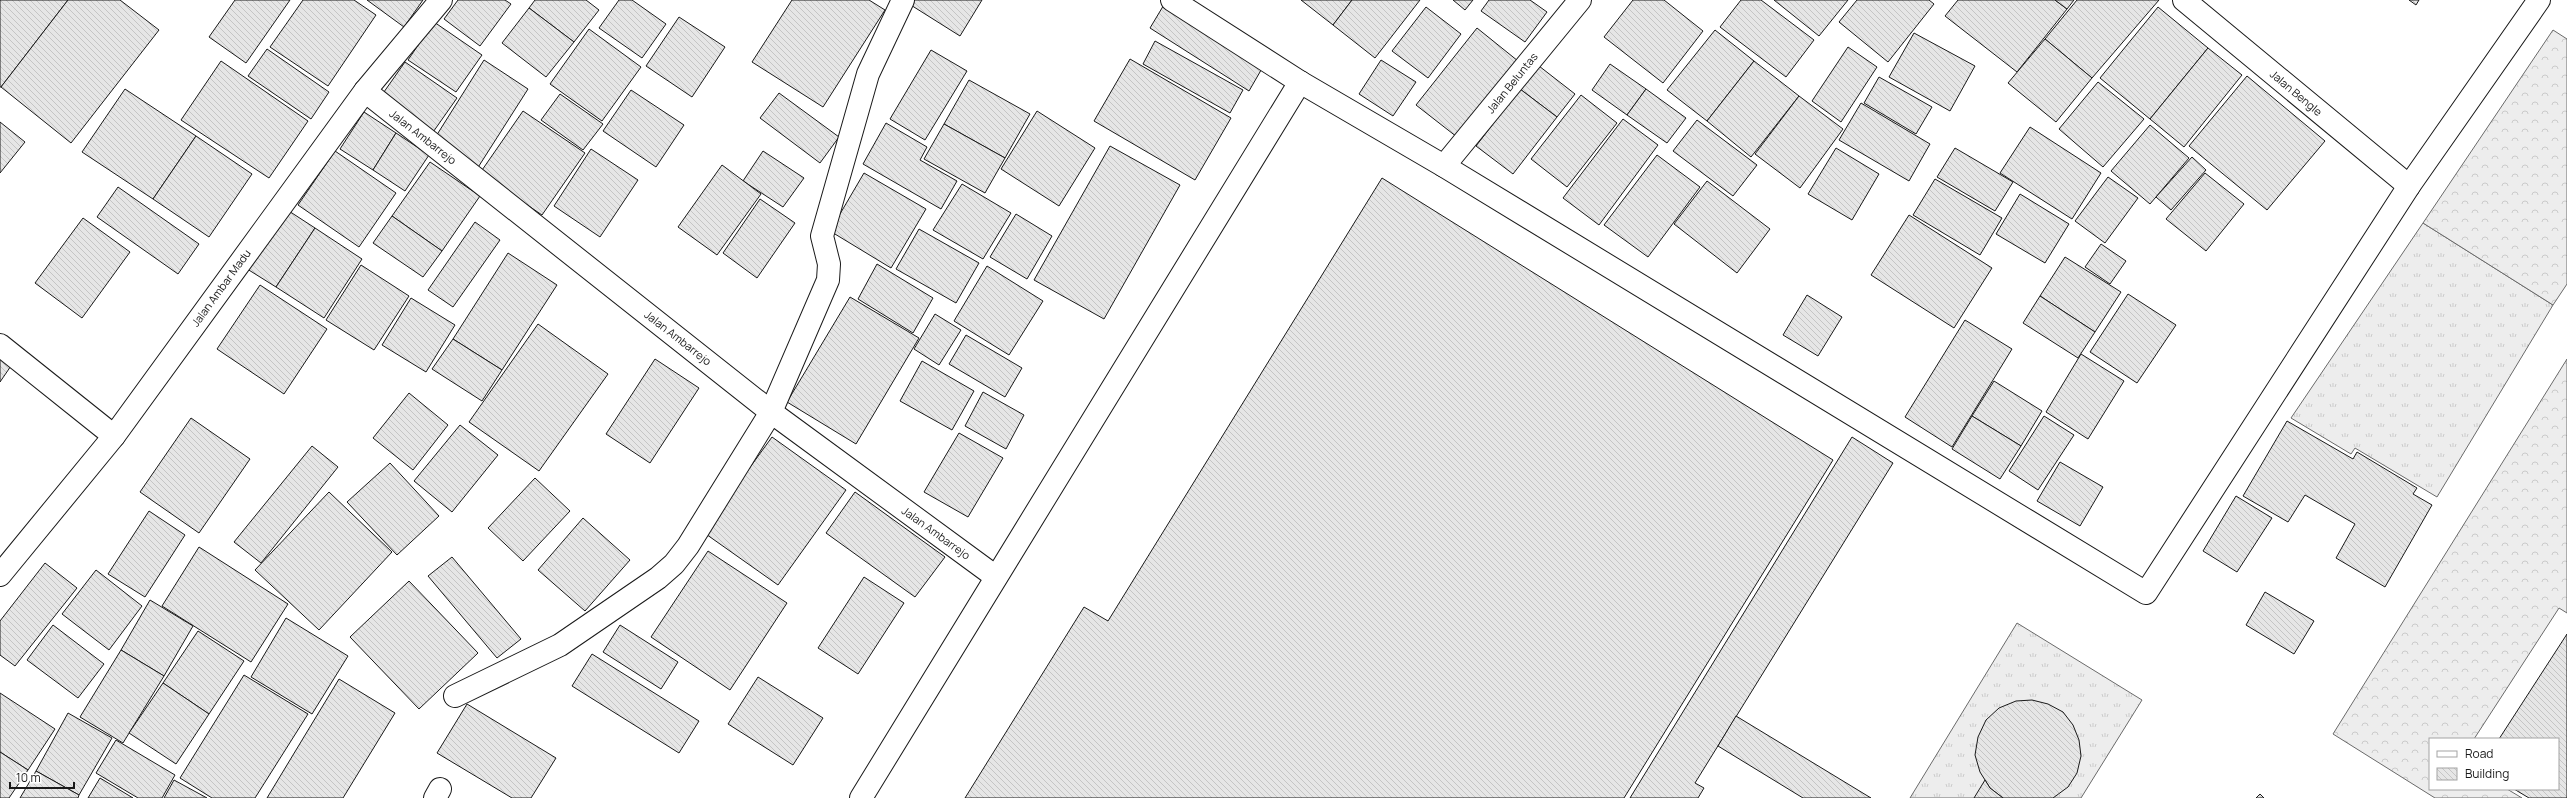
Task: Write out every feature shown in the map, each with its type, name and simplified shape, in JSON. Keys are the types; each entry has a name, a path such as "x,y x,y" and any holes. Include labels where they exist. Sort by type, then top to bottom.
{"street":[{"name":"Jalan Ambar Madu","path":"0,575 114,436 365,91 441,0"},
{"path":"455,696 560,645 658,578 688,546 771,412 828,280 829,264 822,236 868,74 903,0"},
{"path":"1172,0 1300,82 1444,166 2146,593 2409,186 2539,0"},
{"name":"Jalan Beluntas","path":"1444,166 1580,0"},
{"name":"Jalan Bengle","path":"2184,0 2409,186"},
{"path":"861,798 1300,82"},
{"name":"Jalan Ambarrejo","path":"365,91 771,412 996,577"},
{"path":"0,345 114,436"}],"green space":[{"path":"2553,30 2567,39 2567,284 2553,305 2423,223"},
{"path":"2423,223 2553,305 2437,497 2355,448 2351,454 2291,418"},
{"path":"2567,359 2567,613 2559,608 2475,738 2429,738 2429,790 2509,790 2522,798 2435,798 2333,734"},
{"path":"2017,623 2142,700 2081,798 1910,798"}],"building":[{"path":"0,0 68,0 1,87 0,87"},
{"path":"68,0 120,0 159,30 71,143 1,87"},
{"path":"235,0 290,0 246,63 209,37"},
{"path":"303,0 354,0 376,15 328,86 270,47"},
{"path":"367,0 423,0 404,27"},
{"path":"458,0 505,0 511,4 480,46 444,19"},
{"path":"535,0 586,0 599,10 574,42 529,8"},
{"path":"619,0 632,0 666,24 642,58 599,28"},
{"path":"792,0 869,0 885,10 823,107 752,62"},
{"path":"907,0 982,0 960,36 906,2"},
{"path":"1301,0 1352,0 1333,25"},
{"path":"1352,0 1420,0 1375,58 1333,25"},
{"path":"1453,0 1473,0 1465,10"},
{"path":"1489,0 1530,0 1547,12 1525,42 1481,11"},
{"path":"1633,0 1664,0 1703,31 1663,83 1604,37"},
{"path":"1741,0 1761,0 1814,40 1786,77 1720,27"},
{"path":"1774,0 1848,0 1819,36"},
{"path":"1857,0 1929,0 1934,4 1888,62 1839,22"},
{"path":"1958,0 2055,0 2067,9 2017,72 1945,16"},
{"path":"2055,0 2074,0 2067,9"},
{"path":"2077,0 2159,0 2092,78 2045,39"},
{"path":"2409,0 2419,0 2416,5"},
{"path":"1165,3 1264,65 1249,91 1150,28"},
{"path":"1426,7 1461,34 1428,78 1392,51"},
{"path":"2158,7 2208,48 2150,119 2100,78"},
{"path":"529,8 574,42 546,77 502,43"},
{"path":"679,17 725,47 692,97 646,66"},
{"path":"434,22 482,55 456,92 408,60"},
{"path":"1477,28 1518,61 1457,137 1416,105"},
{"path":"589,29 641,67 602,121 550,84"},
{"path":"1715,30 1754,61 1707,121 1667,90"},
{"path":"1914,33 1975,66 1950,111 1889,77"},
{"path":"2045,39 2092,78 2056,122 2008,83"},
{"path":"1155,41 1243,90 1230,113 1143,64"},
{"path":"1848,47 1877,67 1841,122 1812,101"},
{"path":"2208,48 2242,75 2184,147 2150,119"},
{"path":"267,49 329,92 311,119 248,76"},
{"path":"931,50 967,71 925,140 890,119"},
{"path":"1130,59 1231,118 1195,180 1094,121"},
{"path":"484,60 528,89 477,169 433,141"},
{"path":"1381,60 1416,82 1393,116 1359,94"},
{"path":"221,61 308,121 269,178 181,120"},
{"path":"1754,61 1799,96 1751,157 1707,121"},
{"path":"405,62 457,98 431,135 379,99"},
{"path":"1610,64 1646,89 1627,115 1592,90"},
{"path":"1539,66 1575,94 1557,117 1520,89"},
{"path":"2247,76 2325,141 2267,210 2189,146"},
{"path":"1879,77 1932,107 1916,134 1864,103"},
{"path":"969,80 1030,114 1005,158 944,124"},
{"path":"2098,82 2144,119 2103,167 2059,129"},
{"path":"125,89 196,136 153,199 82,152"},
{"path":"1520,89 1557,117 1513,174 1476,146"},
{"path":"1646,89 1686,118 1667,143 1627,115"},
{"path":"631,90 684,125 656,167 603,131"},
{"path":"779,93 839,137 820,163 760,118"},
{"path":"560,94 603,124 583,150 541,120"},
{"path":"1581,95 1617,123 1567,187 1531,159"},
{"path":"1799,96 1843,129 1800,188 1755,154"},
{"path":"1861,103 1930,144 1909,181 1839,140"},
{"path":"523,111 585,153 542,215 480,173"},
{"path":"1037,111 1095,148 1059,206 1001,169"},
{"path":"364,112 396,133 373,170 340,149"},
{"path":"1623,119 1658,145 1599,225 1563,198"},
{"path":"1697,120 1757,165 1733,196 1673,151"},
{"path":"0,122 25,142 0,173"},
{"path":"886,123 927,147 920,160 957,181 941,209 863,164"},
{"path":"944,124 1005,158 985,193 924,159"},
{"path":"2150,125 2189,158 2150,204 2111,171"},
{"path":"2030,127 2101,173 2072,219 2000,173"},
{"path":"396,133 429,155 405,191 373,170"},
{"path":"196,136 252,174 209,237 153,199"},
{"path":"1110,146 1180,185 1104,319 1034,280"},
{"path":"1836,148 1879,174 1852,220 1808,194"},
{"path":"1955,148 2013,182 1995,211 1937,177"},
{"path":"591,149 638,180 600,237 554,206"},
{"path":"335,151 396,193 359,247 298,205"},
{"path":"763,151 804,178 783,207 743,181"},
{"path":"1657,155 1700,187 1648,257 1604,225"},
{"path":"2192,157 2206,170 2171,210 2156,197"},
{"path":"430,162 480,196 442,251 392,216"},
{"path":"722,165 761,194 717,255 678,227"},
{"path":"864,173 926,209 891,268 830,231"},
{"path":"2205,173 2244,204 2206,251 2166,219"},
{"path":"2108,177 2138,198 2105,243 2075,221"},
{"path":"1382,178 1833,460 1624,798 965,798 1084,607 1108,621"},
{"path":"1935,179 2002,218 1980,255 1913,215"},
{"path":"1707,181 1770,229 1737,273 1674,224"},
{"path":"962,184 1011,213 983,259 933,230"},
{"path":"118,187 199,244 178,274 97,217"},
{"path":"2020,194 2069,224 2045,263 1996,234"},
{"path":"760,199 795,223 757,278 723,253"},
{"path":"275,202 315,228 276,287 236,262"},
{"path":"1016,214 1052,236 1027,279 990,257"},
{"path":"1909,215 1992,268 1954,328 1871,275"},
{"path":"392,216 442,251 423,277 373,243"},
{"path":"83,218 130,252 82,318 35,283"},
{"path":"475,222 500,240 453,307 428,290"},
{"path":"315,228 362,259 324,318 276,287"},
{"path":"919,229 979,263 956,303 896,269"},
{"path":"2101,244 2126,261 2110,284 2085,267"},
{"path":"508,253 557,285 502,370 453,339"},
{"path":"2065,257 2121,292 2095,332 2040,296"},
{"path":"877,264 933,298 913,333 858,299"},
{"path":"361,265 409,296 374,350 326,320"},
{"path":"987,266 1043,301 1009,355 954,321"},
{"path":"260,285 327,329 284,394 217,349"},
{"path":"2128,294 2176,325 2137,383 2090,352"},
{"path":"1807,295 1842,317 1818,356 1783,335"},
{"path":"2040,296 2095,332 2078,358 2023,323"},
{"path":"850,297 919,338 856,444 787,402"},
{"path":"411,298 455,325 426,372 382,345"},
{"path":"935,314 961,330 939,365 914,349"},
{"path":"1965,320 2012,349 1952,447 1905,417"},
{"path":"538,324 608,374 539,471 469,422"},
{"path":"966,335 1022,368 1005,397 949,364"},
{"path":"453,339 502,370 482,401 432,369"},
{"path":"0,354 13,363 0,382"},
{"path":"2081,354 2124,381 2088,439 2046,412"},
{"path":"655,359 699,388 650,463 606,434"},
{"path":"922,361 974,391 952,430 900,401"},
{"path":"1994,381 2042,411 2021,446 1972,416"},
{"path":"983,392 1024,415 1006,449 965,426"},
{"path":"409,393 448,425 413,470 373,438"},
{"path":"1972,416 2021,446 2000,479 1952,449"},
{"path":"2044,416 2074,435 2038,490 2009,471"},
{"path":"191,418 250,459 199,533 140,492"},
{"path":"2287,421 2353,459 2357,452 2417,488 2413,494 2432,505 2385,587 2336,558 2355,524 2305,495 2288,522 2243,496"},
{"path":"460,425 498,455 452,512 414,481"},
{"path":"959,433 1003,458 968,517 924,492"},
{"path":"772,437 846,490 778,585 703,532"},
{"path":"1852,437 1893,463 1695,783 1704,788 1698,798 1630,798"},
{"path":"312,446 338,467 261,563 234,542"},
{"path":"2060,462 2103,487 2080,526 2037,501"},
{"path":"390,463 439,516 397,555 347,502"},
{"path":"535,478 570,511 523,561 488,528"},
{"path":"329,492 392,552 319,630 255,570"},
{"path":"855,492 945,557 915,597 826,533"},
{"path":"2236,496 2272,518 2237,572 2203,551"},
{"path":"149,511 185,535 145,597 108,574"},
{"path":"583,518 630,560 585,611 538,570"},
{"path":"199,547 288,604 251,662 162,606"},
{"path":"708,551 787,603 730,690 651,637"},
{"path":"452,557 521,639 497,658 428,576"},
{"path":"45,563 77,588 15,666 0,655 0,621"},
{"path":"96,570 142,606 109,650 62,614"},
{"path":"864,577 904,603 858,674 818,648"},
{"path":"409,581 478,653 419,709 350,637"},
{"path":"2265,592 2314,621 2294,654 2246,625"},
{"path":"150,600 193,626 164,676 121,650"},
{"path":"286,618 348,656 312,714 251,677"},
{"path":"53,625 104,664 78,698 27,660"},
{"path":"620,625 678,662 661,689 603,652"},
{"path":"198,631 244,661 209,714 163,683"},
{"path":"2567,634 2567,798 2529,798 2516,790 2559,790 2559,738 2500,738"},
{"path":"121,650 164,676 123,743 80,717"},
{"path":"592,654 699,721 679,753 572,686"},
{"path":"244,675 308,714 255,798 212,798 180,778"},
{"path":"758,677 823,718 793,765 728,724"},
{"path":"339,679 395,713 343,798 267,798"},
{"path":"163,683 209,714 176,764 129,733"},
{"path":"0,693 55,729 28,770 0,752"},
{"path":"2032,700 2048,704 2063,712 2073,725 2079,740 2081,756 2077,773 2068,787 2053,798 2003,798 1990,788 1980,772 1975,755 1978,737 1986,720 1999,708 2016,701"},
{"path":"467,704 556,758 531,798 512,798 437,753"},
{"path":"68,713 112,738 79,795 36,771"},
{"path":"1736,716 1871,798 1803,798 1718,746"},
{"path":"116,740 175,775 162,798 138,798 96,773"},
{"path":"0,752 28,770 9,798 0,798"},
{"path":"36,771 79,795 78,798 20,798"},
{"path":"100,778 133,798 88,798"},
{"path":"174,780 207,798 164,798"},
{"path":"1985,780 1990,788 2003,798 1974,798"},
{"path":"2260,794 2264,798 2256,798"}]}
